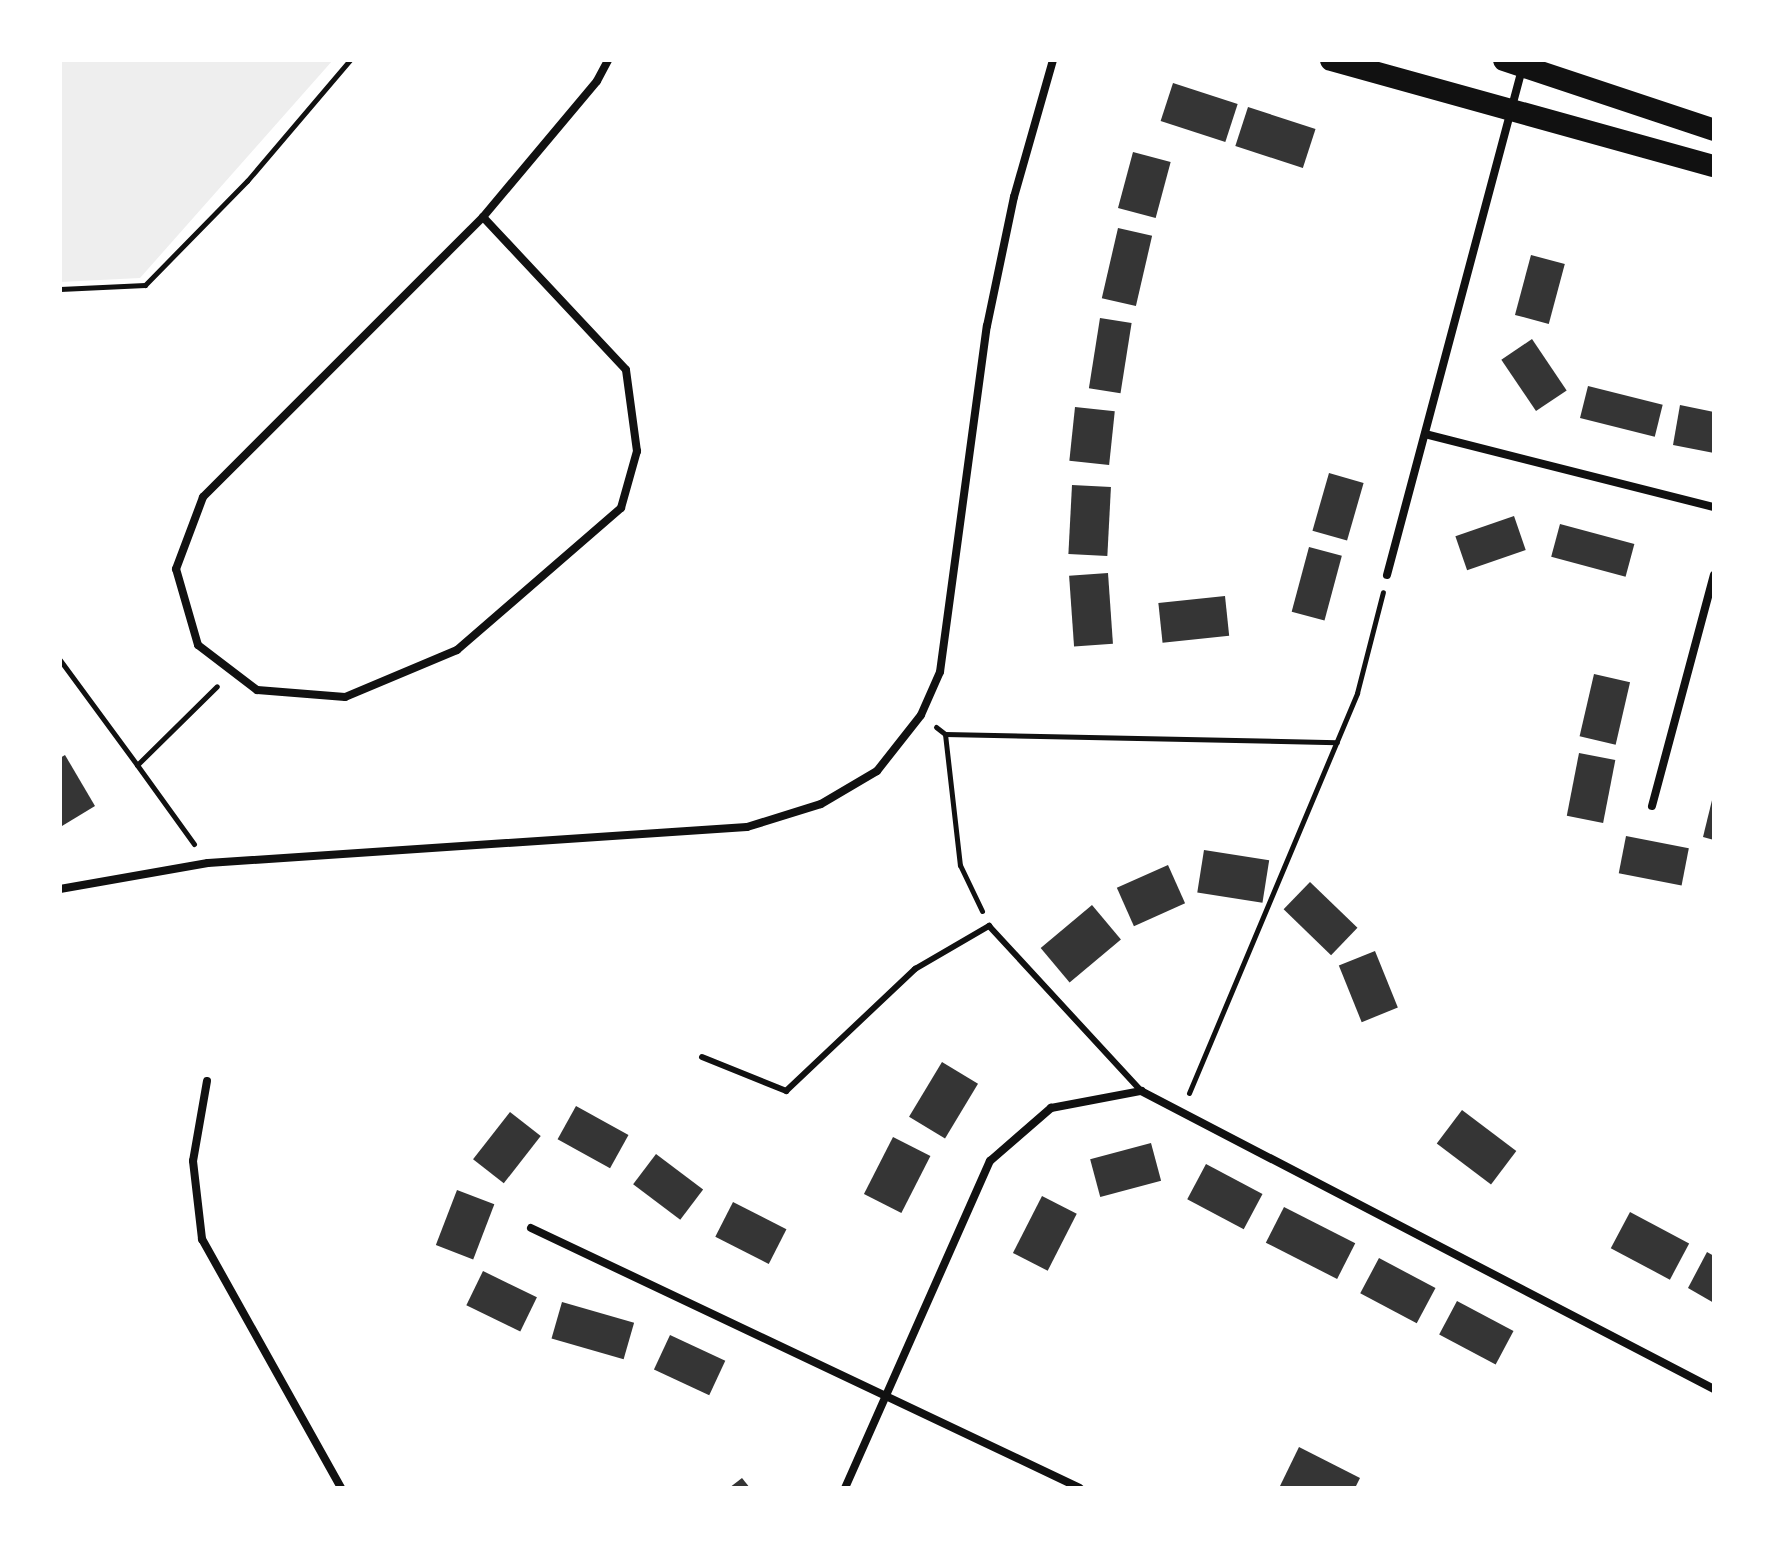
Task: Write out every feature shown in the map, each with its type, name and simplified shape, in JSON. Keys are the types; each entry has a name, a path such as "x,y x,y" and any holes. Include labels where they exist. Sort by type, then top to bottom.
{"highway":[{"path":"1331,60 1508,112 1714,166"},
{"path":"1513,63 1714,130"}],"street":[{"path":"483,217 626,370 637,451 621,508 457,650 345,697 257,690 198,645 176,569 203,497 483,217 597,81 608,60"},
{"path":"60,889 208,863 771,822 853,788 896,753 921,715 940,672 987,326 1014,197 1053,60"},
{"path":"1387,575 1508,112 1513,63"},
{"path":"1425,434 1714,507"},
{"path":"1652,806 1714,575"},
{"path":"207,1081 193,1161 202,1239 341,1488"},
{"path":"845,1488 990,1161 1051,1108 1141,1091 1714,1389"},
{"path":"531,1228 1080,1488"}],"lane":[{"path":"702,1057 786,1091 915,969 989,926 1141,1091"}],"path":[{"path":"60,289 145,285 247,181 350,60"},
{"path":"1181,1113 1357,693 1387,575"},
{"path":"60,660 208,863"},
{"path":"137,765 232,671"},
{"path":"921,715 945,734 1337,742"},
{"path":"945,734 960,865 989,926"}],"shaded area":[{"path":"60,60 333,60 140,278 60,282"}],"building":[{"path":"1173,83 1238,104 1225,142 1161,121"},
{"path":"1248,107 1316,129 1303,168 1235,146"},
{"path":"1133,152 1171,162 1156,218 1118,208"},
{"path":"1118,228 1152,236 1136,306 1102,298"},
{"path":"1531,255 1565,264 1549,324 1515,315"},
{"path":"1100,318 1132,323 1120,393 1089,388"},
{"path":"1532,339 1567,390 1536,411 1501,360"},
{"path":"1588,386 1663,405 1655,437 1580,418"},
{"path":"1680,405 1714,412 1714,453 1673,445"},
{"path":"1075,407 1115,411 1109,465 1069,461"},
{"path":"1329,473 1364,483 1347,541 1312,531"},
{"path":"1072,485 1111,487 1107,556 1068,554"},
{"path":"1514,516 1526,550 1467,570 1455,536"},
{"path":"1560,524 1634,544 1626,577 1551,557"},
{"path":"1309,547 1342,556 1325,621 1292,612"},
{"path":"1108,573 1113,644 1074,647 1069,576"},
{"path":"1225,596 1229,636 1163,643 1158,603"},
{"path":"1594,674 1630,682 1616,745 1580,736"},
{"path":"1579,753 1615,760 1603,823 1567,816"},
{"path":"65,755 95,806 62,826 60,758"},
{"path":"1714,792 1714,840 1703,837"},
{"path":"1626,836 1689,848 1682,886 1619,873"},
{"path":"1204,850 1269,860 1262,903 1197,892"},
{"path":"1168,865 1185,903 1134,926 1117,888"},
{"path":"1310,882 1357,928 1331,955 1284,909"},
{"path":"1092,905 1121,939 1070,983 1041,948"},
{"path":"1375,951 1398,1008 1362,1022 1339,966"},
{"path":"942,1062 978,1084 945,1138 909,1117"},
{"path":"576,1106 628,1135 610,1168 558,1139"},
{"path":"1462,1110 1516,1151 1491,1184 1437,1144"},
{"path":"510,1112 541,1136 504,1183 473,1159"},
{"path":"893,1137 930,1156 901,1213 864,1194"},
{"path":"1151,1143 1161,1181 1100,1197 1090,1159"},
{"path":"656,1154 703,1190 680,1220 633,1184"},
{"path":"1206,1164 1263,1194 1244,1229 1187,1199"},
{"path":"457,1190 494,1204 473,1259 436,1245"},
{"path":"1042,1196 1077,1214 1048,1271 1013,1253"},
{"path":"733,1202 786,1229 769,1264 715,1237"},
{"path":"1284,1207 1355,1243 1337,1279 1266,1243"},
{"path":"1630,1212 1689,1243 1670,1280 1611,1248"},
{"path":"1707,1252 1714,1256 1714,1303 1688,1288"},
{"path":"1379,1258 1436,1288 1417,1323 1360,1293"},
{"path":"483,1271 537,1297 520,1331 466,1305"},
{"path":"1457,1301 1514,1331 1496,1365 1439,1335"},
{"path":"562,1302 634,1323 624,1359 552,1339"},
{"path":"670,1335 725,1361 709,1395 654,1369"},
{"path":"1299,1447 1360,1478 1355,1488 1280,1486"},
{"path":"742,1478 750,1488 729,1488"}]}
